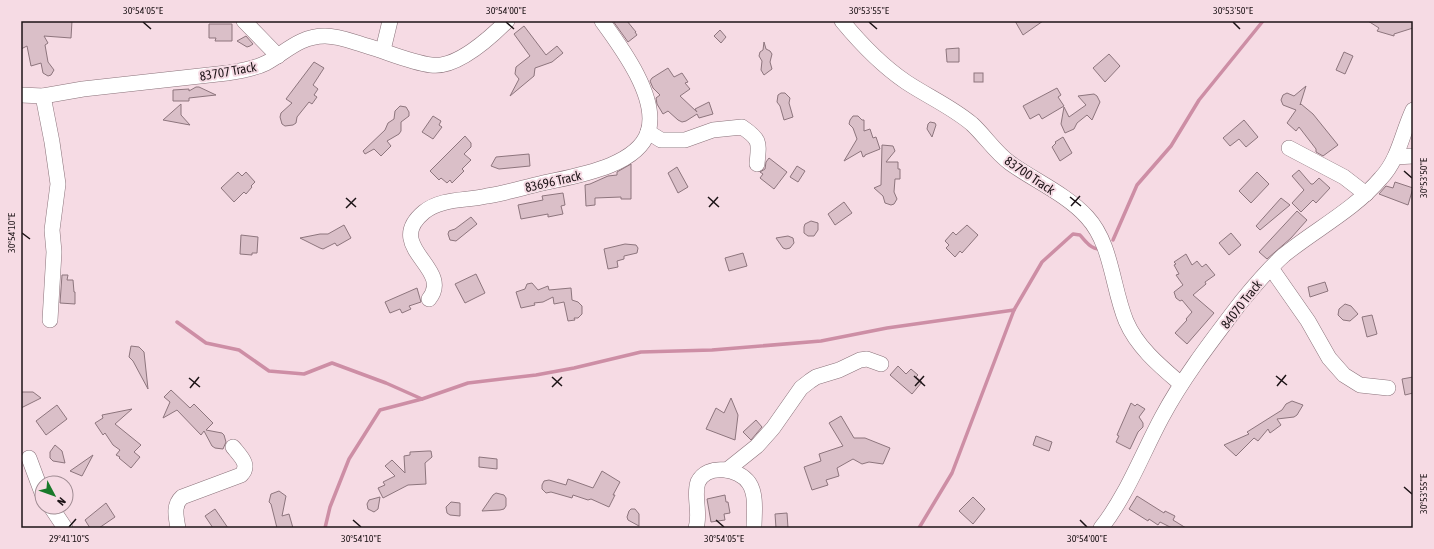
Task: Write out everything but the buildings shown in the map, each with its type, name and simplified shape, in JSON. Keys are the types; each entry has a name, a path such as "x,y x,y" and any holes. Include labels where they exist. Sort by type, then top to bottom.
{"street":[{"path":"244,21 278,56"},
{"path":"383,50 390,21"},
{"name":"83707 Track","path":"21,95 43,96 83,89 227,73 248,69 264,64 294,44 309,38 325,36 339,37 426,64 444,65 453,62 471,52 507,21"},
{"path":"602,21 635,69 644,91 650,122 648,132 661,140 685,140 712,130 742,127 753,134 759,143 757,164"},
{"name":"83700 Track","path":"842,21 865,48 904,81 972,124 999,154 1067,200 1087,217 1096,228 1102,242 1126,320 1133,335 1160,366 1181,384"},
{"path":"43,96 58,184 52,230 54,252 50,320"},
{"name":"84070 Track","path":"1101,528 1110,517 1162,417 1181,384 1242,302 1284,255 1366,194 1382,178 1396,157 1413,110"},
{"name":"83696 Track","path":"429,299 433,292 433,279 412,244 410,231 415,221 427,210 442,203 486,197 593,171 615,163 635,150 642,143 648,132"},
{"path":"1289,148 1344,177 1366,194"},
{"path":"1396,157 1413,156"},
{"path":"1271,268 1308,320 1329,358 1344,375 1360,385 1388,388"},
{"path":"727,470 757,446 773,428 801,388 810,381 816,377 838,370 860,360 867,359 881,364"},
{"path":"178,528 176,506 182,497 196,490 241,475 243,473 245,469 244,462 233,447"},
{"path":"29,458 35,475"},
{"path":"696,528 698,510 697,489 699,481 708,472 727,470 739,474 748,482 753,494 754,528"},
{"path":"56,515 65,528"}],"waterway":[{"path":"1113,240 1137,185 1171,146 1199,100 1263,21"},
{"path":"919,528 952,473 1014,310 1042,262 1073,234 1080,235 1091,246 1100,249"},
{"path":"325,528 330,507 349,459 380,410 422,399 468,383 536,375 574,368 641,352 712,350 821,341 887,328 1014,310"},
{"path":"177,322 206,343 239,350 269,371 304,374 332,363 386,383 422,399"}]}
